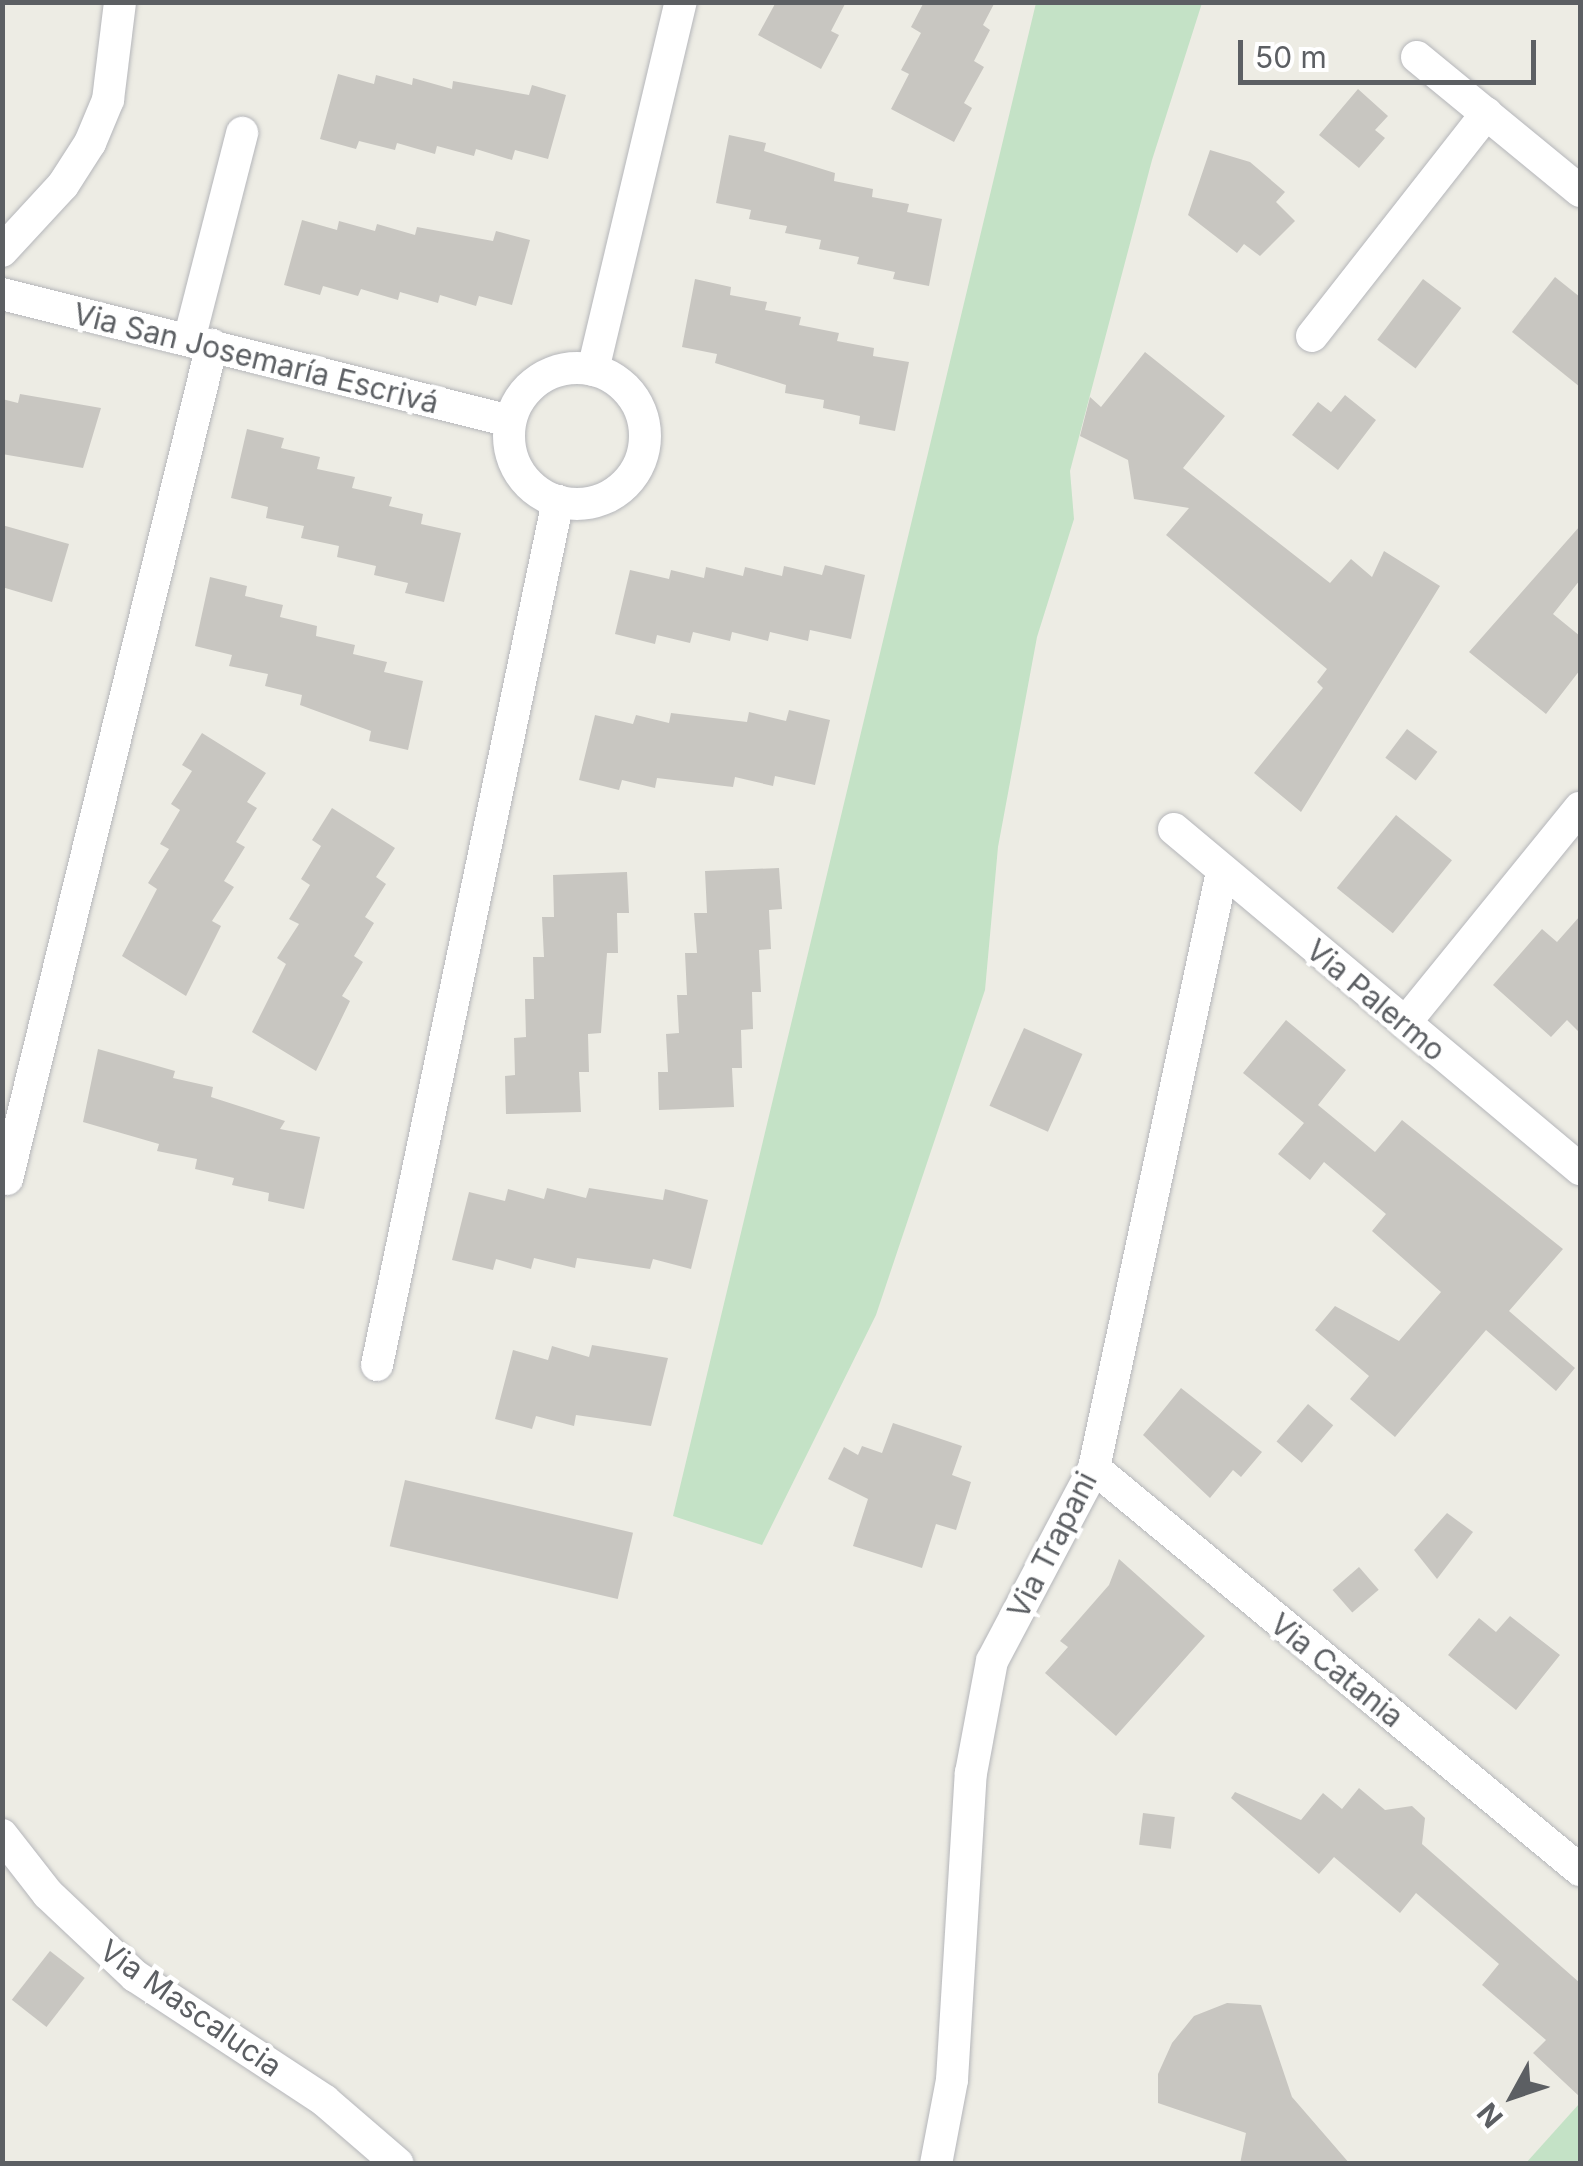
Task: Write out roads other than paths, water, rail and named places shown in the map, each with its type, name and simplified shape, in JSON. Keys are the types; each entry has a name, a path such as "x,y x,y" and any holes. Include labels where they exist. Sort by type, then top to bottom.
{"street":[{"path":"2,251 63,185 90,142 112,84 120,2"},
{"path":"592,370 681,2"},
{"path":"1417,56 1580,191"},
{"path":"1312,336 1488,112"},
{"path":"7,1179 201,342 242,133"},
{"name":"Via San Josemaría Escrivá","path":"2,294 510,421"},
{"path":"566,368 592,370 631,395 643,423 642,453 628,480 604,498 558,501 518,471 510,421 521,396 540,378 566,368"},
{"path":"377,1365 558,501"},
{"path":"1404,1024 1580,808"},
{"name":"Via Palermo","path":"1174,829 1580,1169"},
{"name":"Via Trapani","path":"936,2164 952,2080 971,1773 992,1661 1094,1468 1222,872"},
{"name":"Via Catania","path":"1094,1468 1580,1870"},
{"name":"Via Mascalucia","path":"2,1835 48,1894 135,1976 325,2101 398,2164"}]}
